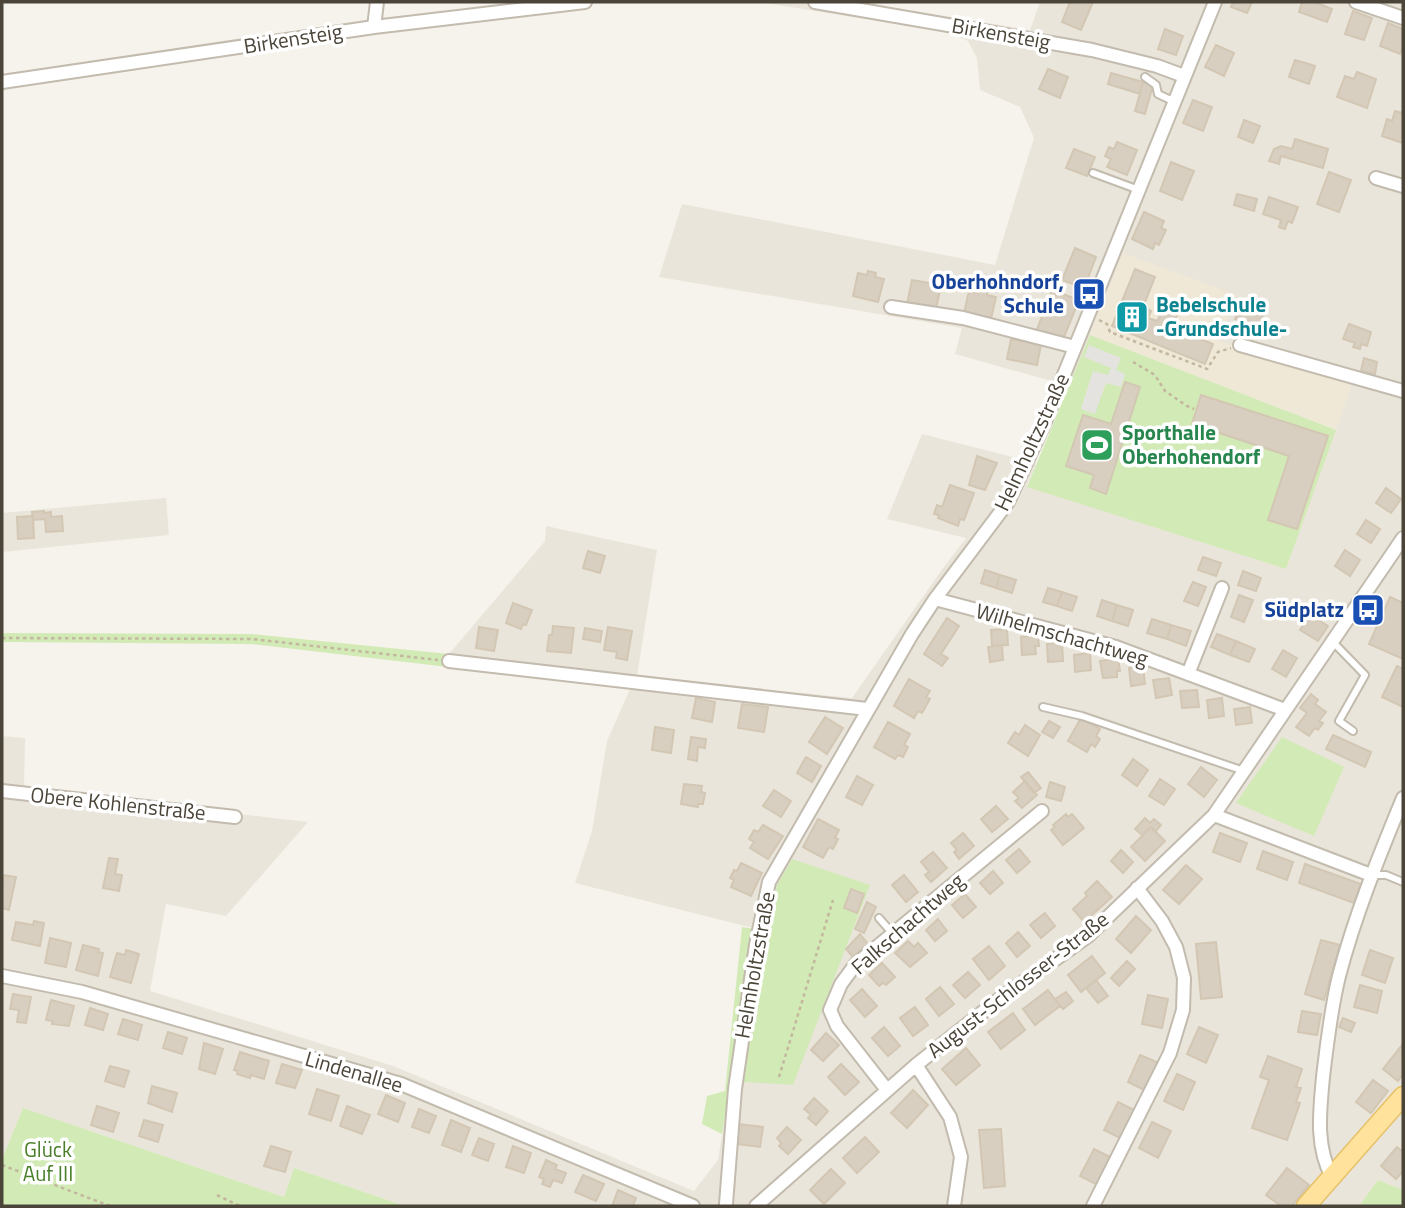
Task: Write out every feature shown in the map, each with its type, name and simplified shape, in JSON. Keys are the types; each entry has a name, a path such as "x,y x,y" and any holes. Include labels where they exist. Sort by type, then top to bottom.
{"main road":[{"path":"1306,1206 1403,1096"}],"street":[{"path":"374,27 377,2"},
{"name":"Birkensteig","path":"2,82 374,27 585,2"},
{"name":"Birkensteig","path":"815,2 1091,50 1157,66 1184,76"},
{"name":"Helmholtzstraße","path":"729,1205 735,1089 756,945 769,882 867,709 935,599 1008,502 1044,424 1215,2"},
{"path":"1356,2 1403,18"},
{"path":"1376,178 1403,186"},
{"name":"Helmholtzstraße","path":"891,307 963,318 1075,347"},
{"path":"1240,345 1403,391"},
{"name":"August-Schlosser-Straße","path":"756,1206 916,1065 998,1000 1088,936 1214,815 1403,538"},
{"path":"1188,674 1222,587"},
{"name":"Wilhelmschachtweg","path":"935,599 1116,647 1285,710"},
{"path":"449,661 867,709"},
{"name":"Obere Kohlenstraße","path":"2,791 235,817"},
{"path":"1332,1177 1324,1160 1319,1120 1325,1055 1339,976 1371,875 1403,798"},
{"name":"Falkschachtweg","path":"887,1090 837,1026 830,1010 841,984 855,965 1042,811"},
{"path":"1214,815 1371,875"},
{"path":"1093,1206 1170,1053 1183,1010 1184,978 1177,947 1162,921 1137,888"},
{"name":"Lindenallee","path":"2,976 82,992 401,1084 693,1206"},
{"path":"916,1065 950,1116 961,1157 954,1206"},
{"path":"712,1206 729,1205"}],"lane":[{"path":"1145,77 1156,85 1158,94 1175,102"},
{"path":"1093,173 1139,190"},
{"path":"1332,641 1365,675 1339,721 1353,731"},
{"path":"1043,707 1082,716 1244,771"},
{"path":"1371,875 1386,875 1403,881"},
{"path":"879,918 893,934"}],"path":[{"path":"1087,316 1107,324 1110,332 1207,369 1218,352 1240,345"},
{"path":"1133,362 1155,375 1165,391 1194,409"},
{"path":"2,638 252,639 449,661"},
{"path":"779,1077 833,900"},
{"path":"2,1165 110,1206"},
{"path":"217,1195 240,1206"}],"shaded area":[{"path":"759,2 860,2 1030,30 1040,2 1403,2 1403,1190 1378,1180 1359,1206 405,1206 294,1168 284,1197 23,1108 2,1159 2,736 25,738 24,789 308,822 226,916 166,904 150,991 393,1066 694,1191 718,1160 729,1091 746,1082 777,885 769,932 575,883 592,831 607,741 630,689 448,667 449,654 545,541 546,526 657,550 637,676 852,698 966,538 887,519 922,434 1037,463 1027,486 1286,569 1351,383 1219,341 1124,253 1069,386 955,354 962,328 659,277 682,204 995,265 1034,138 1020,107 980,90 977,58 968,41 948,32"},
{"path":"1123,253 1236,295 1220,341 1352,383 1336,430 1090,335"},
{"path":"1089,345 1121,358 1116,370 1125,374 1121,387 1106,383 1095,414 1081,409 1093,371 1108,375 1111,368 1084,357"},
{"path":"166,498 169,535 2,552 2,513"}],"green space":[{"path":"1090,335 1336,430 1286,569 1027,487"},
{"path":"2,633 251,634 449,654 448,667 251,644 2,642"},
{"path":"1282,737 1344,767 1314,836 1236,803"},
{"path":"792,859 870,885 793,1085 746,1082 729,1092 722,1134 702,1124 707,1096 725,1091 742,927 769,931 777,885"},
{"name":"Glück Auf III","path":"23,1108 284,1197 294,1168 405,1206 2,1206 2,1159"},
{"path":"1378,1180 1403,1190 1403,1206 1359,1206"}],"building":[{"path":"1070,2 1093,2 1081,30 1062,22"},
{"path":"1233,2 1252,2 1247,13 1231,7"},
{"path":"1302,2 1315,2 1332,9 1327,22 1299,12"},
{"path":"1353,11 1372,18 1364,40 1345,34"},
{"path":"1388,23 1403,29 1400,54 1380,46"},
{"path":"1165,29 1183,36 1176,55 1158,49"},
{"path":"1216,45 1234,53 1224,76 1205,67"},
{"path":"1295,60 1315,66 1309,84 1289,77"},
{"path":"1048,69 1068,77 1060,98 1039,89"},
{"path":"1357,72 1376,79 1367,108 1337,97 1345,76 1354,79"},
{"path":"1111,73 1143,82 1140,94 1108,84"},
{"path":"1143,82 1153,85 1145,114 1135,111"},
{"path":"1193,100 1212,107 1203,131 1183,123"},
{"path":"1395,111 1403,113 1403,143 1382,136 1387,119 1392,121"},
{"path":"1244,120 1260,126 1253,143 1238,137"},
{"path":"1295,139 1328,149 1323,168 1281,156 1279,164 1269,161 1274,149 1281,146 1292,149"},
{"path":"1117,142 1137,150 1127,175 1107,167 1111,159 1105,156 1109,147 1114,149"},
{"path":"1074,149 1095,157 1087,176 1066,168"},
{"path":"1171,162 1194,171 1182,200 1160,191"},
{"path":"1329,172 1351,180 1339,212 1317,204"},
{"path":"1237,194 1257,199 1254,211 1234,205"},
{"path":"1269,197 1298,207 1292,223 1288,221 1285,229 1279,227 1281,220 1263,214"},
{"path":"1144,212 1164,221 1161,228 1166,230 1159,245 1155,243 1153,249 1132,239"},
{"path":"1075,248 1096,257 1084,288 1062,280"},
{"name":"Bebelschule -Grundschule-","path":"1135,269 1155,277 1143,307 1151,311 1148,318 1157,321 1161,305 1178,312 1174,323 1170,321 1168,326 1213,344 1205,364 1112,326"},
{"path":"868,271 876,273 875,277 884,279 878,302 853,296 858,273 867,275"},
{"path":"912,280 941,285 936,309 907,304"},
{"path":"979,290 996,297 991,319 964,313 969,291 978,293"},
{"path":"1052,290 1079,300 1062,342 1036,332"},
{"path":"1242,300 1265,309 1258,328 1235,319"},
{"path":"1349,324 1371,332 1367,346 1361,344 1360,349 1353,347 1355,343 1343,339"},
{"path":"1011,339 1041,345 1037,365 1007,359"},
{"path":"1364,358 1377,362 1375,374 1361,371"},
{"name":"Sporthalle Oberhohendorf","path":"1125,382 1140,387 1106,494 1090,488 1094,475 1066,466 1083,415 1111,424"},
{"path":"1201,395 1328,436 1297,529 1268,520 1289,456 1192,424"},
{"path":"977,456 997,463 985,490 969,485"},
{"path":"950,485 974,493 964,520 960,519 958,526 934,514 937,505 942,507"},
{"path":"1386,488 1401,499 1391,513 1376,503"},
{"path":"32,512 51,512 51,517 62,516 63,531 46,532 45,519 33,520"},
{"path":"33,516 34,538 18,539 17,517"},
{"path":"1366,520 1380,529 1371,543 1357,534"},
{"path":"1345,550 1360,560 1350,576 1335,566"},
{"path":"588,551 605,556 600,573 583,568"},
{"path":"1203,557 1221,563 1216,576 1198,570"},
{"path":"985,570 1000,575 996,588 981,583"},
{"path":"1243,571 1261,578 1256,591 1238,585"},
{"path":"1000,575 1016,580 1012,593 996,588"},
{"path":"1193,582 1206,587 1198,606 1184,601"},
{"path":"1048,588 1062,592 1057,606 1043,602"},
{"path":"1062,592 1077,597 1072,611 1057,606"},
{"path":"1239,595 1253,600 1244,622 1231,617"},
{"path":"1390,597 1403,603 1403,659 1369,644"},
{"path":"1102,600 1117,605 1112,621 1097,616"},
{"path":"513,603 532,610 526,625 523,624 521,629 506,623"},
{"path":"1117,605 1133,610 1128,626 1112,621"},
{"path":"1310,615 1328,626 1318,641 1300,630"},
{"path":"947,618 959,626 941,654 948,658 942,666 924,654"},
{"path":"1152,619 1171,625 1167,639 1147,633"},
{"path":"1171,625 1191,631 1186,646 1167,639"},
{"path":"553,626 574,628 571,653 547,651"},
{"path":"479,627 498,630 494,651 476,648"},
{"path":"608,627 632,631 627,660 616,658 617,652 604,650"},
{"path":"585,628 602,631 600,642 583,639"},
{"path":"1007,629 1008,645 992,646 991,630"},
{"path":"1217,634 1236,641 1230,655 1211,647"},
{"path":"1038,635 1039,646 1035,646 1036,654 1022,655 1021,637"},
{"path":"1236,641 1255,649 1249,662 1230,655"},
{"path":"1062,642 1063,661 1048,662 1047,644"},
{"path":"1002,645 1003,660 990,662 988,647"},
{"path":"1283,650 1297,658 1286,677 1272,669"},
{"path":"1090,653 1091,670 1075,672 1074,655"},
{"path":"1118,658 1120,671 1117,671 1117,677 1103,678 1100,661"},
{"path":"1143,666 1145,684 1131,686 1129,668"},
{"path":"1397,666 1403,669 1403,707 1382,697"},
{"path":"1169,678 1172,695 1156,698 1153,680"},
{"path":"909,679 930,691 926,697 930,699 922,713 918,711 914,718 894,706"},
{"path":"1197,690 1199,707 1182,708 1180,691"},
{"path":"1311,694 1318,700 1315,704 1326,712 1319,721 1323,723 1309,736 1296,727 1307,713 1300,708"},
{"path":"696,698 715,702 712,722 692,718"},
{"path":"1222,698 1224,716 1209,718 1207,700"},
{"path":"742,704 768,707 764,732 738,728"},
{"path":"1250,707 1252,723 1236,725 1234,709"},
{"path":"825,717 843,728 827,754 809,742"},
{"path":"1081,718 1100,729 1096,736 1100,739 1095,747 1091,744 1087,752 1068,741"},
{"path":"1049,721 1060,727 1053,738 1042,732"},
{"path":"888,722 910,734 904,745 908,747 903,757 898,755 895,759 874,747"},
{"path":"1025,725 1040,735 1028,756 1008,743 1015,732 1019,735"},
{"path":"655,727 674,730 671,753 652,750"},
{"path":"1333,735 1371,752 1365,767 1326,749"},
{"path":"691,737 706,739 705,748 698,747 697,761 688,759"},
{"path":"806,757 821,766 812,782 797,773"},
{"path":"1133,759 1148,770 1137,786 1122,775"},
{"path":"1201,767 1217,780 1204,797 1188,784"},
{"path":"1028,772 1041,788 1034,793 1021,777"},
{"path":"857,776 873,785 862,805 846,797"},
{"path":"1160,779 1175,789 1164,805 1149,796"},
{"path":"1025,781 1037,795 1022,808 1015,801 1019,798 1013,792"},
{"path":"1050,782 1065,787 1061,801 1046,797"},
{"path":"684,784 702,786 701,792 705,793 703,804 698,804 698,807 681,804"},
{"path":"774,790 791,801 781,817 763,806"},
{"path":"996,806 1008,819 992,832 981,819"},
{"path":"1066,814 1068,817 1072,814 1084,828 1063,845 1051,830"},
{"path":"1145,818 1150,823 1154,819 1161,825 1155,832 1151,827 1142,835 1135,829"},
{"path":"818,819 839,830 833,849 829,847 823,858 803,847"},
{"path":"763,825 783,836 768,859 750,848 754,842 749,839 754,830 758,832"},
{"path":"1151,827 1165,841 1145,861 1131,847"},
{"path":"963,833 974,846 959,859 954,852 957,850 951,843"},
{"path":"1220,833 1247,843 1240,862 1213,852"},
{"path":"1019,849 1030,862 1017,873 1006,860"},
{"path":"1121,850 1133,862 1123,873 1111,861"},
{"path":"1263,851 1293,862 1287,880 1257,869"},
{"path":"933,852 947,868 931,882 925,875 929,872 921,862"},
{"path":"109,858 118,859 115,874 122,875 119,891 103,888"},
{"path":"741,863 762,873 751,896 731,887 734,880 730,878"},
{"path":"1305,864 1361,884 1354,903 1299,883"},
{"path":"1186,865 1202,879 1179,904 1163,890"},
{"path":"993,871 1003,883 990,894 980,883"},
{"path":"3,875 16,877 9,910 2,908"},
{"path":"904,875 918,892 906,902 892,885"},
{"path":"1097,881 1112,897 1084,922 1073,909 1087,896 1085,893"},
{"path":"851,889 864,894 857,913 844,908"},
{"path":"965,894 976,907 963,918 952,905"},
{"path":"867,902 876,907 864,933 855,929"},
{"path":"1045,913 1055,926 1041,938 1030,925"},
{"path":"1136,916 1151,930 1131,953 1116,939"},
{"path":"938,919 947,931 935,941 926,930"},
{"path":"34,921 44,923 40,946 12,940 16,922 33,925"},
{"path":"1018,932 1030,946 1017,957 1006,943"},
{"path":"860,934 868,944 853,957 846,949"},
{"path":"50,938 71,943 66,967 45,963"},
{"path":"1321,940 1340,945 1324,1000 1305,994"},
{"path":"908,941 914,947 918,943 927,953 910,967 895,953"},
{"path":"1216,942 1222,997 1201,999 1196,944"},
{"path":"83,945 99,949 98,952 103,953 98,976 76,970"},
{"path":"989,946 1005,966 989,980 973,959"},
{"path":"126,950 139,954 131,983 110,977 117,953 125,955"},
{"path":"1370,950 1393,958 1385,983 1362,975"},
{"path":"1092,956 1105,973 1081,992 1068,975"},
{"path":"1127,961 1135,969 1119,986 1111,978"},
{"path":"882,963 895,977 886,985 883,983 879,986 869,975"},
{"path":"968,972 980,985 965,998 953,985"},
{"path":"1096,980 1108,996 1098,1003 1086,988"},
{"path":"1360,985 1382,991 1377,1013 1354,1007"},
{"path":"940,987 954,1004 939,1016 926,999"},
{"path":"862,989 877,1006 865,1017 850,1000"},
{"path":"1048,990 1060,1006 1035,1025 1023,1009"},
{"path":"1066,992 1073,1001 1063,1009 1055,999"},
{"path":"13,994 31,997 26,1023 17,1022 19,1010 10,1009"},
{"path":"1148,995 1168,999 1162,1028 1142,1024"},
{"path":"51,1000 74,1006 69,1026 52,1024 53,1021 46,1020"},
{"path":"915,1007 928,1025 913,1036 900,1018"},
{"path":"90,1008 108,1014 103,1030 85,1025"},
{"path":"1302,1011 1321,1014 1317,1035 1298,1032"},
{"path":"1013,1013 1025,1030 1001,1049 988,1032"},
{"path":"1343,1018 1355,1023 1351,1032 1339,1027"},
{"path":"123,1019 142,1025 138,1040 118,1034"},
{"path":"884,1027 900,1046 888,1056 872,1038"},
{"path":"1199,1027 1218,1035 1206,1063 1187,1054"},
{"path":"168,1032 187,1038 182,1054 163,1048"},
{"path":"826,1033 839,1045 823,1061 811,1050"},
{"path":"204,1043 223,1049 215,1074 199,1069"},
{"path":"1402,1045 1403,1074 1398,1081 1383,1069"},
{"path":"966,1048 980,1065 956,1085 942,1069"},
{"path":"240,1052 269,1061 264,1079 237,1074 238,1071 234,1070"},
{"path":"1140,1055 1159,1063 1146,1091 1128,1082"},
{"path":"1268,1056 1302,1069 1296,1087 1301,1088 1296,1102 1300,1103 1287,1140 1252,1128 1269,1080 1260,1077"},
{"path":"282,1064 302,1070 295,1088 276,1083"},
{"path":"841,1064 859,1082 845,1095 828,1077"},
{"path":"110,1066 129,1071 124,1087 105,1081"},
{"path":"1177,1074 1195,1082 1183,1110 1164,1101"},
{"path":"1373,1080 1388,1091 1371,1113 1356,1102"},
{"path":"152,1086 177,1093 172,1112 148,1103"},
{"path":"317,1089 339,1096 331,1121 309,1114"},
{"path":"913,1090 928,1105 907,1128 891,1113"},
{"path":"386,1095 405,1103 398,1122 378,1114"},
{"path":"814,1098 828,1111 816,1125 808,1118 811,1115 804,1109"},
{"path":"1118,1102 1136,1111 1122,1139 1104,1130"},
{"path":"97,1106 119,1113 113,1132 91,1125"},
{"path":"347,1106 370,1115 362,1134 340,1126"},
{"path":"419,1109 436,1116 429,1133 412,1127"},
{"path":"144,1120 163,1125 158,1142 139,1136"},
{"path":"451,1120 470,1128 461,1152 442,1145"},
{"path":"1152,1122 1171,1131 1158,1158 1139,1148"},
{"path":"738,1124 763,1127 760,1147 736,1144"},
{"path":"787,1127 801,1140 788,1154 779,1146 781,1143 777,1138"},
{"path":"1001,1129 1005,1186 984,1188 979,1130"},
{"path":"865,1137 879,1152 857,1173 843,1158"},
{"path":"479,1138 494,1144 488,1161 472,1155"},
{"path":"271,1146 291,1152 285,1172 264,1166"},
{"path":"513,1146 531,1153 524,1173 506,1167"},
{"path":"1397,1147 1403,1152 1403,1171 1396,1179 1381,1166"},
{"path":"1094,1149 1112,1158 1098,1185 1080,1176"},
{"path":"546,1160 557,1165 555,1169 566,1173 562,1183 553,1180 550,1187 542,1184 544,1179 539,1177"},
{"path":"1287,1168 1309,1185 1292,1206 1281,1206 1266,1195"},
{"path":"831,1169 845,1183 824,1204 810,1190"},
{"path":"583,1175 604,1184 596,1201 575,1192"},
{"path":"618,1190 636,1198 633,1206 612,1206"}],"place":[{"name":"Oberhohndorf, Schule","path":"1089,294"},
{"name":"Bebelschule -Grundschule-","path":"1132,317"},
{"name":"Sporthalle Oberhohendorf","path":"1097,445"},
{"name":"Südplatz","path":"1368,610"}]}
